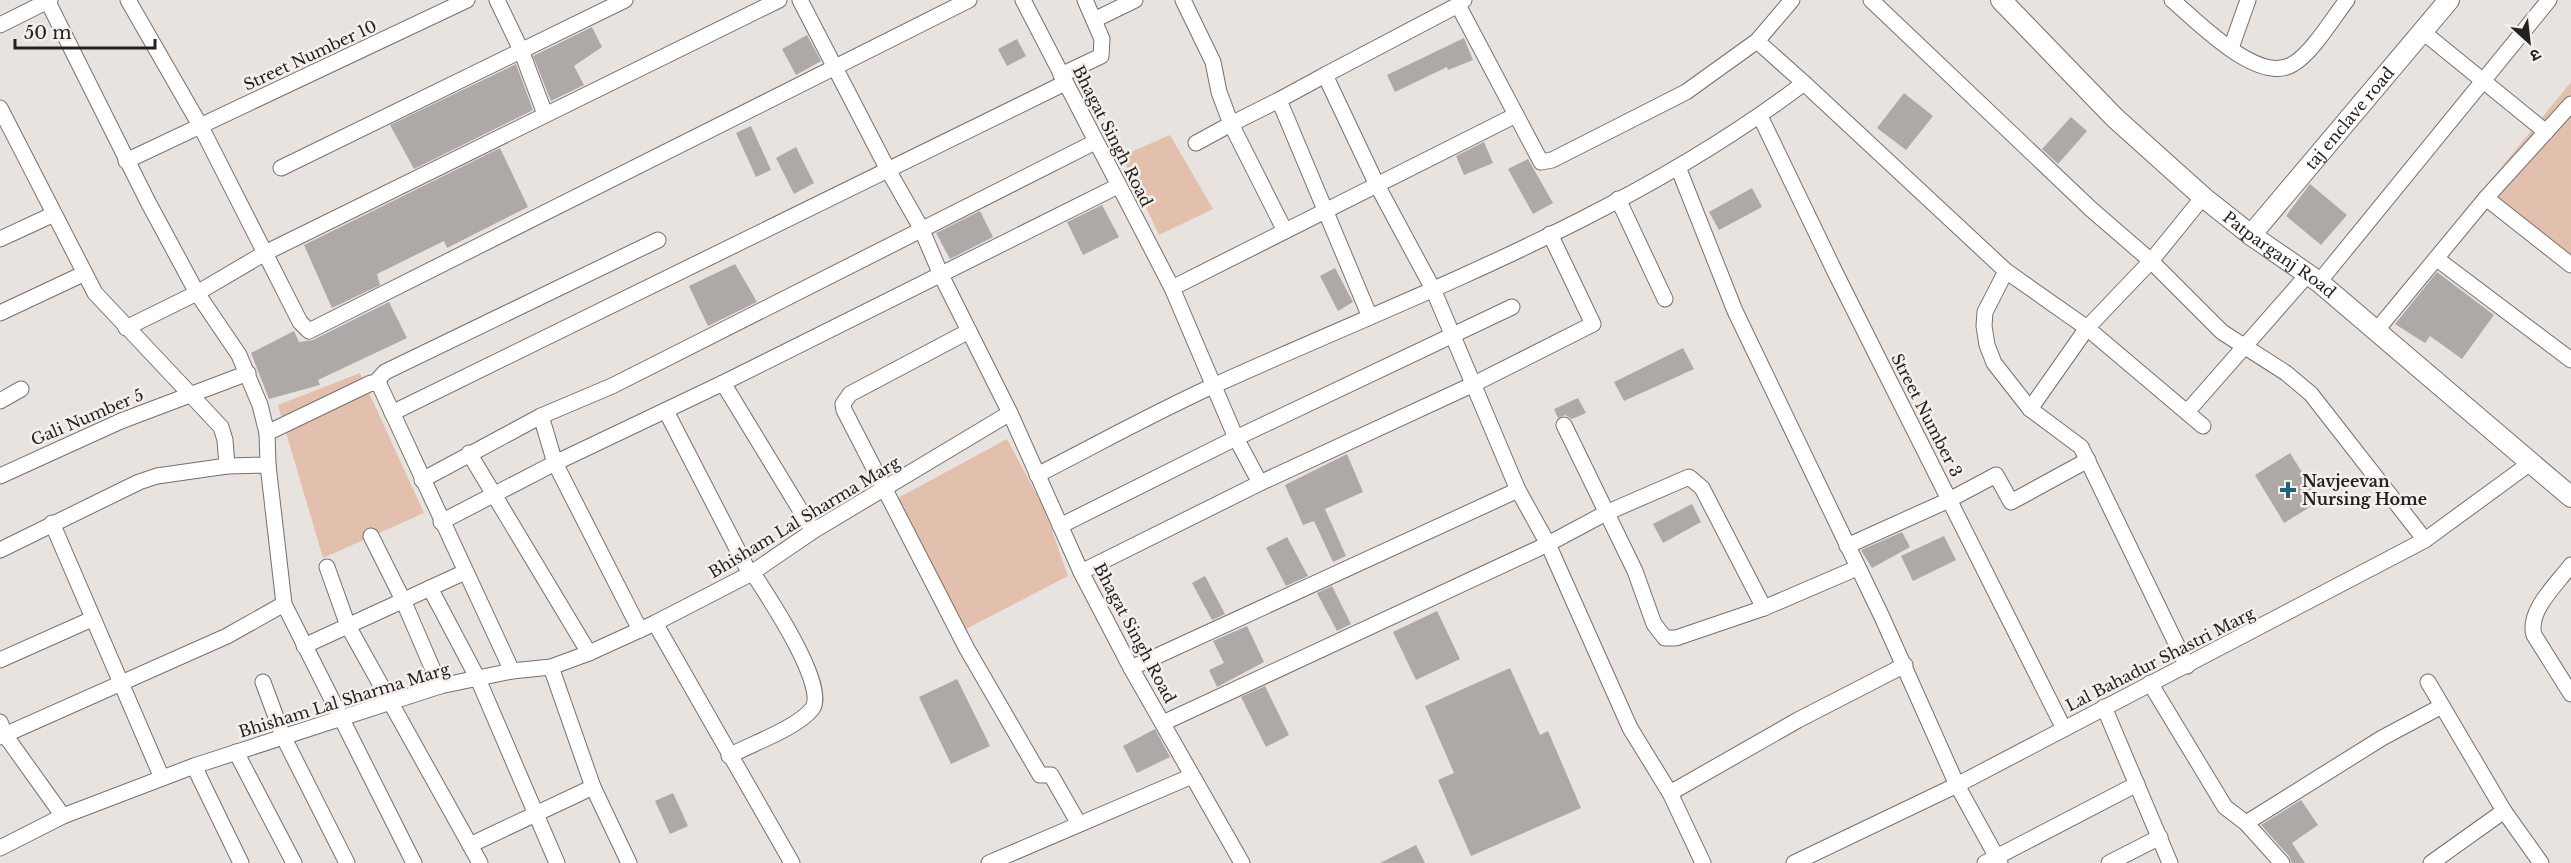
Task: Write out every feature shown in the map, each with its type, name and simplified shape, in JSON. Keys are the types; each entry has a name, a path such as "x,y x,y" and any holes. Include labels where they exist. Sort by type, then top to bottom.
{"street":[{"path":"0,24 48,0 126,161 198,293 230,339 248,373 267,433 268,465 284,604 344,719 414,863"},
{"path":"128,0 201,127 300,322 309,331 834,65 969,0"},
{"name":"Street Number 10","path":"126,161 467,0"},
{"path":"496,0 521,50 545,114"},
{"path":"281,168 625,0"},
{"path":"126,328 198,293 265,254 779,0"},
{"name":"Bhagat Singh Road","path":"800,0 888,170 921,228 941,275 1010,413 1081,572 1131,668 1242,863"},
{"name":"Bhagat Singh Road","path":"1023,0 1172,288 1212,386 1260,483"},
{"path":"392,413 888,170 1063,79 1101,56 1102,39 1085,0"},
{"path":"1094,21 1136,0"},
{"path":"1183,0 1213,62 1219,92 1231,124 1285,231"},
{"path":"1196,143 1461,2 1537,159 1547,162 1686,92 1757,41 1792,0"},
{"path":"1871,0 2092,210 2151,261 2222,332 2286,373 2311,394 2426,540"},
{"path":"2172,0 2251,63 2266,68 2283,69 2294,64 2347,0"},
{"path":"2231,48 2248,0"},
{"name":"taj enclave road","path":"2251,236 2449,0"},
{"path":"2187,412 2244,347 2314,278 2549,0"},
{"name":"Patparganj Road","path":"2009,3 2115,118 2203,197 2251,236 2314,278 2529,464 2571,497"},
{"path":"2422,32 2546,132"},
{"path":"1757,41 2006,271 2087,328 2203,426"},
{"path":"1325,75 1377,185 1433,289 1518,490 1548,544 1630,728 1670,793 1703,863"},
{"path":"1037,475 1212,386 1433,289 1550,234 1678,167 1761,116 1804,83"},
{"path":"1278,100 1370,317"},
{"path":"2376,331 2486,198 2571,104"},
{"path":"0,108 6,135 54,213 95,293 224,432 227,466"},
{"path":"1172,288 1516,115"},
{"name":"Street Number 3","path":"1761,116 2064,729"},
{"path":"422,480 541,416 612,386 1095,142"},
{"path":"1678,167 1735,311 1905,665 1956,784 1994,861 2137,784"},
{"path":"441,522 555,463 723,383 1118,186"},
{"path":"2030,409 2087,328 2151,261 2203,197"},
{"path":"2486,198 2571,265"},
{"path":"1618,199 1665,299"},
{"path":"0,239 54,213"},
{"path":"1081,572 1260,483 1474,384 1593,324 1550,234"},
{"path":"267,433 376,382 385,372 658,240"},
{"path":"2437,259 2571,360"},
{"path":"2006,271 1985,312 1986,345 1994,363 2030,409 2073,438 2088,460 2187,666"},
{"path":"0,313 84,274"},
{"path":"1060,526 1236,438 1512,307"},
{"path":"969,331 846,399 844,410 967,649 1040,775 1051,776 1079,824"},
{"name":"Gali Number 5","path":"0,476 188,393 248,373"},
{"path":"376,382 380,386 441,522 512,671"},
{"path":"723,383 813,531"},
{"path":"0,401 21,389"},
{"path":"666,411 750,574 756,578 784,623 810,674 816,697 814,708 799,720 729,756"},
{"name":"Bhisham Lal Sharma Marg","path":"0,848 63,816 194,766 283,736 344,719 440,686 512,671 551,667 589,653 655,623 750,574 813,531 885,490 1010,413"},
{"path":"541,416 555,463 640,630"},
{"path":"1564,425 1635,571 1654,624 1665,638 1676,638 1764,608 1857,568"},
{"path":"469,453 589,653"},
{"path":"1847,546 1949,500 1996,475 2011,502 2088,460"},
{"name":"Lal Bahadur Shastri Marg","path":"1794,863 1810,859 2187,666 2426,540 2529,464"},
{"path":"0,550 52,523 157,476 227,466 268,465"},
{"path":"1163,723 1548,544 1606,513 1689,477 1702,488 1764,608"},
{"path":"1131,668 1518,490"},
{"path":"52,523 162,778"},
{"path":"371,536 404,600 440,686"},
{"path":"2571,566 2535,614 2531,625 2534,635 2571,694"},
{"path":"327,567 348,626 480,863"},
{"path":"304,646 465,572"},
{"path":"430,588 478,679 557,863"},
{"path":"63,816 2,731 120,684 227,636 284,604"},
{"path":"0,660 92,619"},
{"path":"655,623 729,756 773,826 792,863"},
{"path":"1670,793 1798,720 1905,665"},
{"path":"551,667 594,786 629,863"},
{"path":"263,682 283,736 347,863"},
{"path":"2427,682 2504,811 2541,863"},
{"path":"2150,683 2225,807 2246,823 2283,863"},
{"path":"2246,823 2382,738 2442,706"},
{"path":"2104,707 2170,863"},
{"path":"236,752 294,863"},
{"path":"194,766 241,863"},
{"path":"989,863 1192,776"},
{"path":"470,845 536,816 594,786"},
{"path":"2431,863 2504,811"},
{"path":"2109,863 2160,837"}],"shaded area":[{"path":"2571,82 2571,255 2482,191"},
{"path":"1170,135 1213,209 1159,235 1122,156"},
{"path":"360,373 424,513 323,558 278,405"},
{"path":"1007,439 1044,508 1068,576 962,631 896,499"}],"building":[{"path":"592,27 602,47 574,66 584,85 551,101 533,56"},
{"path":"807,35 821,61 796,75 782,49"},
{"path":"1464,38 1473,60 1448,70 1447,67 1395,92 1387,75"},
{"path":"1017,39 1026,56 1007,66 998,49"},
{"path":"516,64 533,110 414,169 390,125"},
{"path":"1904,93 1933,116 1906,150 1877,128"},
{"path":"2071,117 2087,131 2058,164 2042,149"},
{"path":"751,126 771,170 756,177 736,133"},
{"path":"1484,142 1493,163 1464,175 1456,156"},
{"path":"796,147 814,183 794,194 776,158"},
{"path":"500,148 528,207 447,248 444,241 377,274 380,285 332,308 304,245"},
{"path":"1528,159 1553,203 1533,214 1508,169"},
{"path":"2310,184 2347,215 2321,245 2286,216"},
{"path":"1752,188 1762,207 1719,230 1709,212"},
{"path":"1102,205 1119,237 1083,255 1067,222"},
{"path":"980,211 993,237 950,259 936,233"},
{"path":"735,264 757,302 708,326 689,286"},
{"path":"1335,268 1353,302 1338,311 1320,276"},
{"path":"2437,272 2494,315 2462,359 2430,336 2425,343 2395,324"},
{"path":"389,302 407,338 318,380 320,385 269,399 251,353 294,331 299,342 313,340"},
{"path":"1683,348 1694,369 1624,401 1614,382"},
{"path":"1578,398 1586,413 1572,419 1565,415 1558,418 1554,409"},
{"path":"2290,453 2320,501 2284,523 2255,475"},
{"path":"1347,454 1363,492 1325,509 1346,556 1333,562 1314,521 1303,525 1285,485"},
{"path":"1692,504 1701,522 1663,543 1653,524"},
{"path":"1902,532 1910,547 1872,568 1861,550"},
{"path":"1944,536 1956,560 1913,581 1901,556"},
{"path":"1287,537 1308,576 1286,586 1266,548"},
{"path":"1205,576 1225,614 1212,620 1192,583"},
{"path":"1332,586 1351,624 1337,631 1317,593"},
{"path":"1437,611 1460,659 1416,680 1393,632"},
{"path":"1247,626 1264,662 1217,687 1209,670 1224,663 1213,641"},
{"path":"1510,668 1540,735 1548,731 1581,808 1471,856 1438,780 1454,773 1425,706"},
{"path":"957,679 990,746 951,764 919,697"},
{"path":"1265,686 1289,735 1266,747 1241,697"},
{"path":"1155,729 1170,757 1137,773 1123,746"},
{"path":"673,793 688,826 670,834 655,801"},
{"path":"2301,800 2318,825 2292,843 2305,863 2292,863 2289,856 2261,825"},
{"path":"1416,845 1425,863 1380,863"}],"place":[{"name":"Navjeevan Nursing Home","path":"2288,490"}]}
